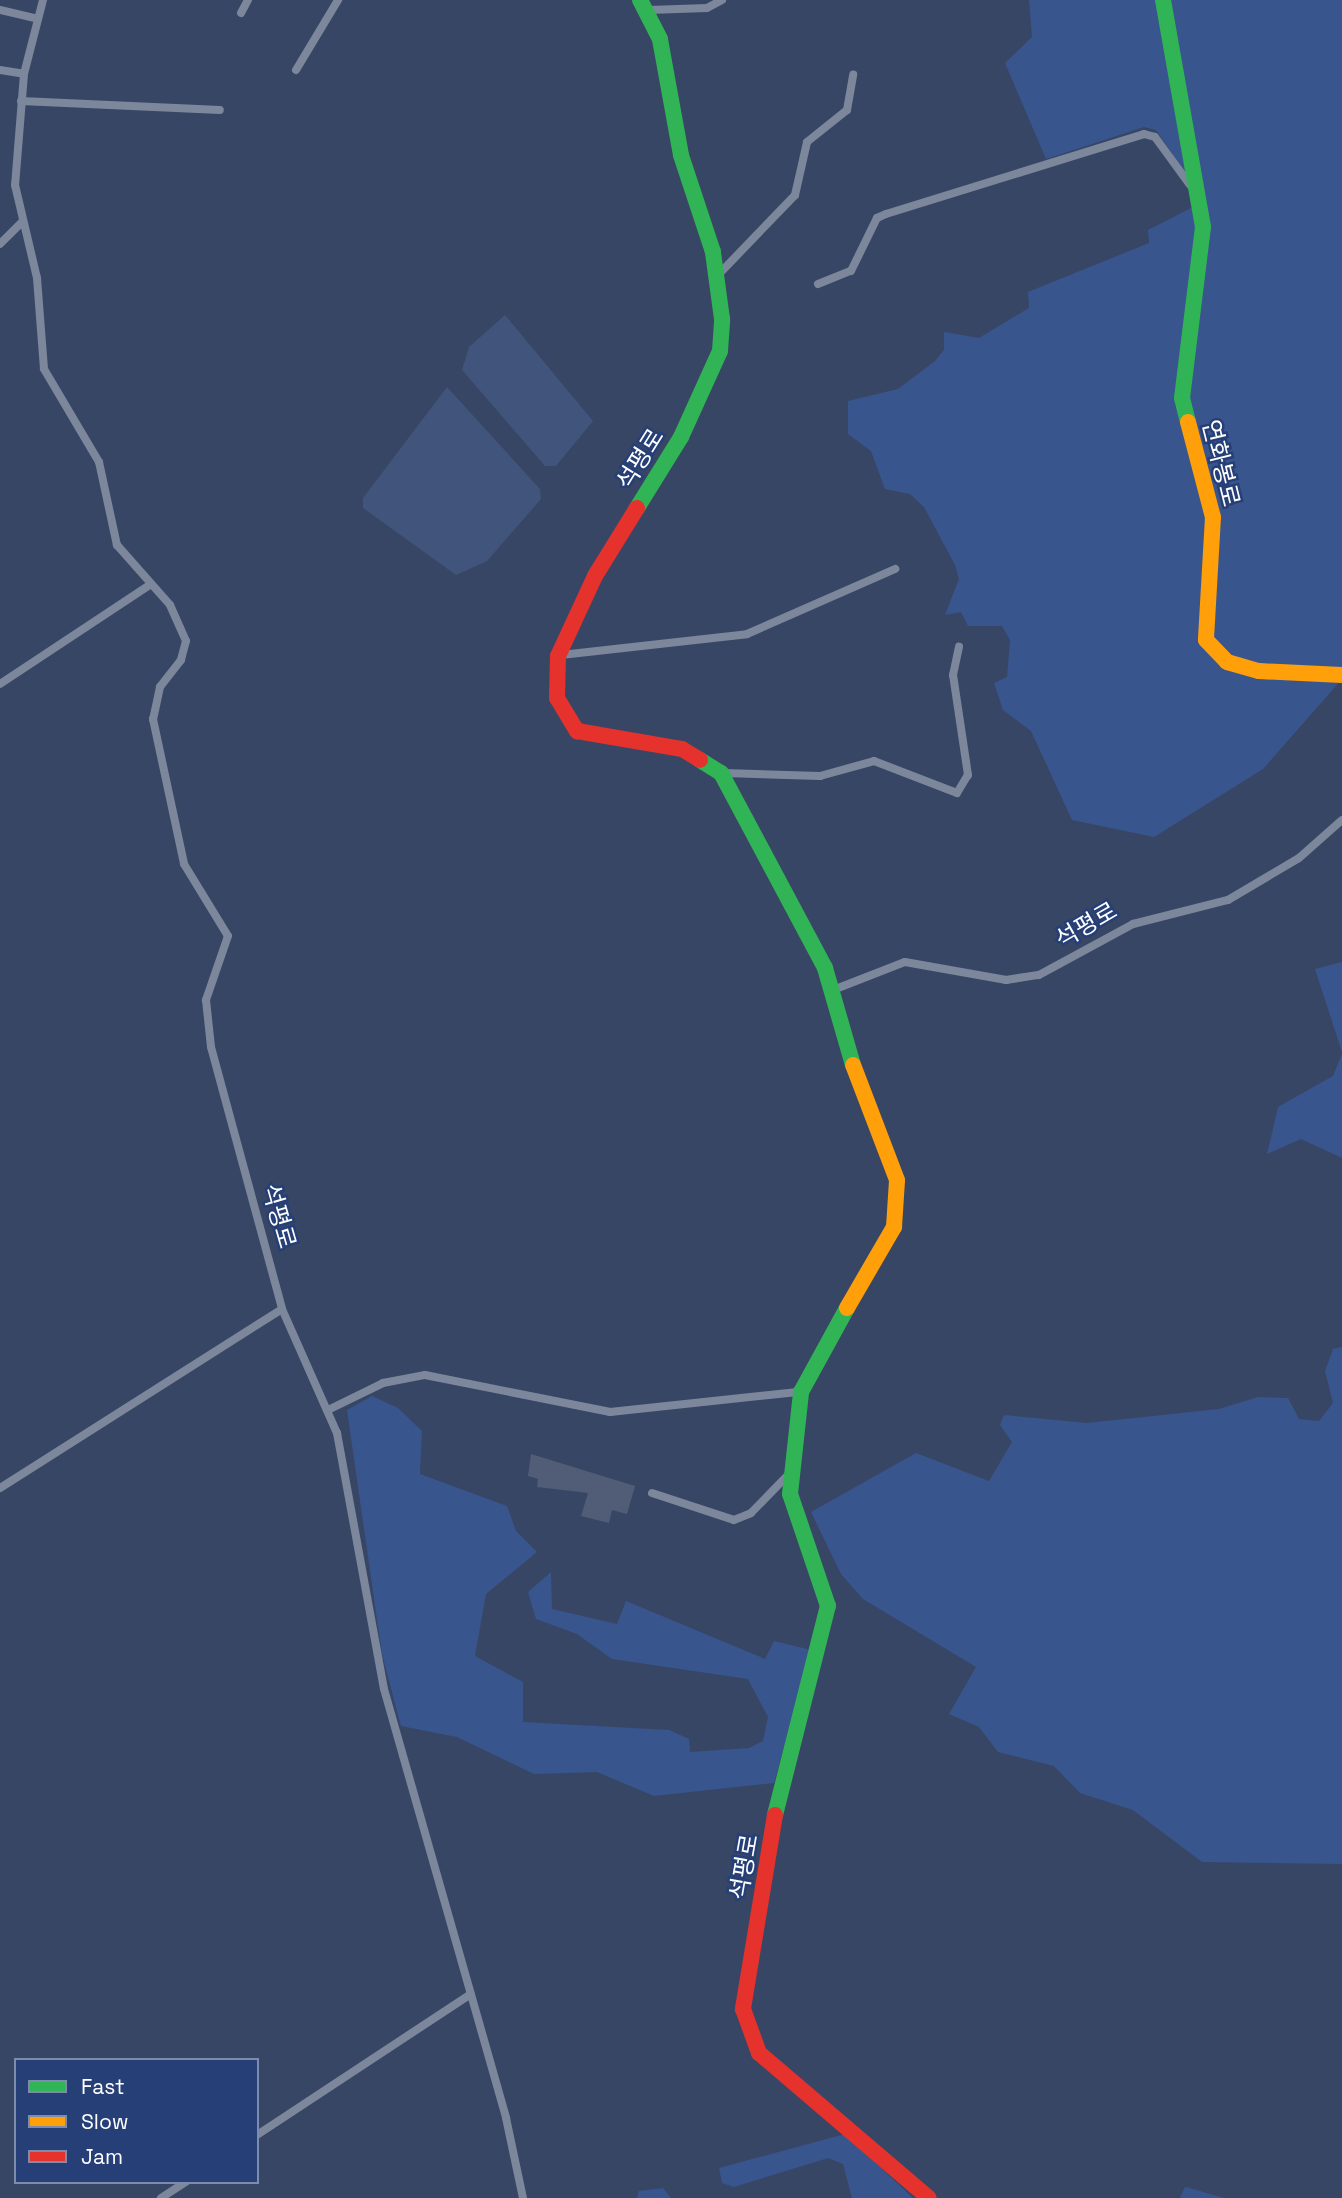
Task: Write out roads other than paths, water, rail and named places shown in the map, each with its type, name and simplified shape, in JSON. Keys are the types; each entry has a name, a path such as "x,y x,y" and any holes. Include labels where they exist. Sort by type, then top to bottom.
{"street":[{"name":"연화봉로","path":"1163,0 1199,195 1205,255 1182,398 1213,517 1206,640 1227,662 1259,671 1342,675"},
{"name":"석평로","path":"645,5 660,39 681,155 718,275 723,318 712,378 595,576 558,656 557,698 577,731 682,749 721,773 834,990 864,1103 888,1147 898,1202 881,1258 826,1340 802,1392 789,1473 828,1606 824,1642 781,1781 746,1983 747,2033 774,2069 929,2198"}],"lane":[{"path":"0,684 151,584 117,545 99,462 44,369 37,278 22,222 16,185 24,74 43,0"},
{"path":"241,13 248,0"},
{"path":"296,70 338,0"},
{"name":"석평로","path":"645,5 707,8 722,0"},
{"path":"0,10 36,19"},
{"path":"3,71 24,74"},
{"path":"718,275 795,195 807,142 846,110 853,75"},
{"path":"21,101 219,110"},
{"path":"818,284 851,271 877,218 1144,134 1155,137 1199,195"},
{"path":"0,244 22,222"},
{"path":"558,656 747,634 895,569"},
{"name":"석평로","path":"151,584 170,605 186,640 156,700 157,744 184,864 228,936 206,1000 207,1023 282,1309 330,1409 384,1689 471,1994 523,2198"},
{"name":"석평로","path":"721,773 820,776 874,761 957,793 968,775 953,676 959,647"},
{"name":"석평로","path":"834,990 905,962 1006,980 1039,975 1133,924 1228,900 1299,858 1342,820"},
{"path":"0,1488 282,1309"},
{"path":"330,1409 383,1383 425,1375 610,1412 802,1392"},
{"path":"652,1493 734,1520 751,1513 789,1473"},
{"path":"259,2134 471,1994"},
{"path":"161,2198 183,2184"}]}
